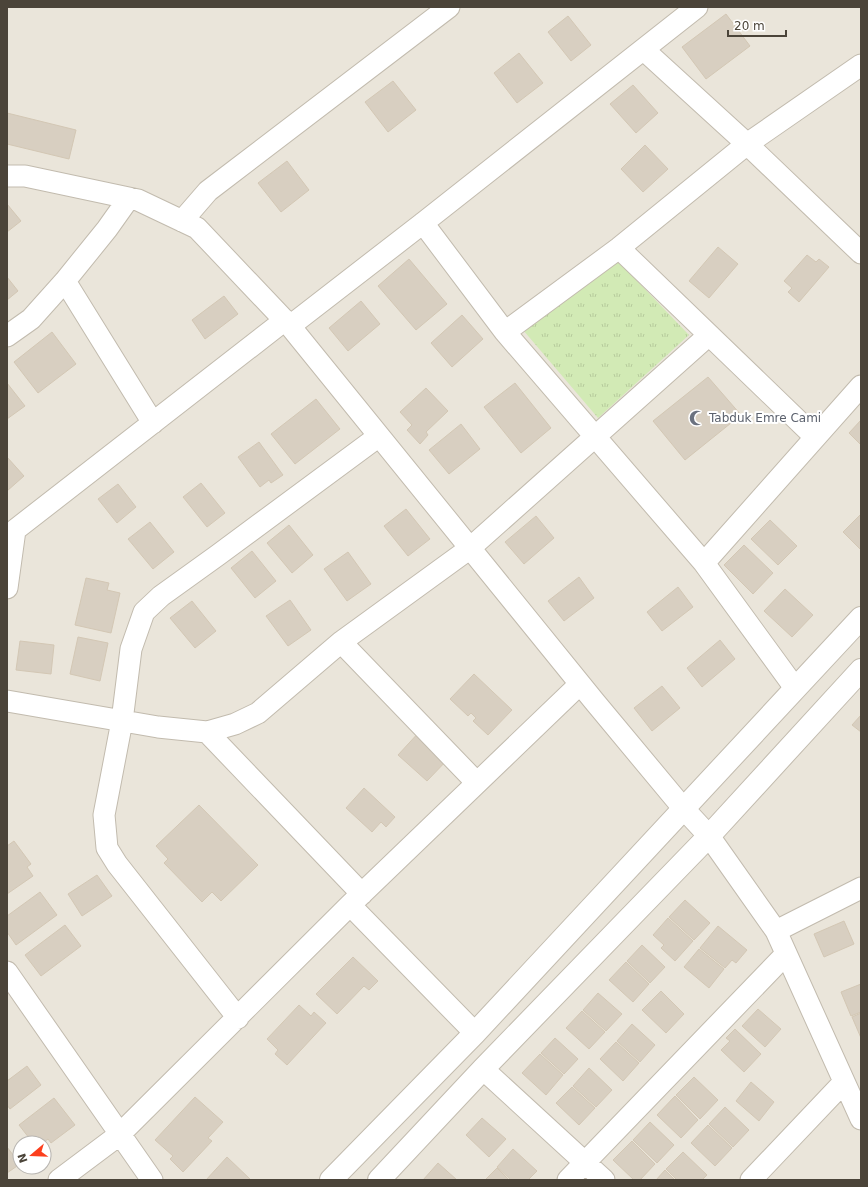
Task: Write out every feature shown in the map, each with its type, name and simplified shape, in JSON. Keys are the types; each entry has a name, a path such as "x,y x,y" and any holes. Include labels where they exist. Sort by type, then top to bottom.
{"street":[{"path":"182,221 208,191 449,7"},
{"path":"7,588 16,530 152,423 423,223 698,7"},
{"path":"644,50 747,144 861,253"},
{"path":"505,332 619,248 747,144 860,67"},
{"path":"7,176 25,176 138,200 197,228 287,323 580,684 683,808 709,836 776,931 861,1119"},
{"path":"7,336 30,319 65,281 108,229 129,198"},
{"path":"423,223 505,332 704,563 795,688"},
{"path":"619,248 815,437"},
{"path":"65,281 152,423"},
{"path":"7,701 158,727 207,732 235,724 258,713 341,642 470,549 709,335"},
{"path":"704,563 861,386"},
{"path":"238,1018 117,864 107,848 104,815 122,721 131,649 144,612 161,596 379,436"},
{"path":"331,1180 475,1033 861,618"},
{"path":"341,642 477,783"},
{"path":"379,1180 483,1069 709,836 861,670"},
{"path":"59,1180 119,1135 356,900 580,684"},
{"path":"207,732 475,1033"},
{"path":"776,931 861,888"},
{"path":"568,1180 786,954"},
{"path":"7,972 119,1135 152,1180"},
{"path":"483,1069 604,1180"},
{"path":"751,1180 844,1082"}],"shaded area":[{"path":"7,7 861,7 861,1180 7,1180"}],"green space":[{"path":"618,261 689,335 598,418 523,330"}],"building":[{"path":"726,14 750,46 706,79 682,47"},
{"path":"568,16 591,45 571,61 548,32"},
{"path":"519,53 543,83 517,103 494,73"},
{"path":"393,81 416,110 388,132 365,102"},
{"path":"633,85 658,113 636,133 610,104"},
{"path":"7,113 76,130 69,159 7,144"},
{"path":"645,145 668,169 643,192 621,169"},
{"path":"287,161 309,190 281,212 258,183"},
{"path":"7,204 21,221 7,232"},
{"path":"718,247 738,264 709,298 689,281"},
{"path":"807,255 816,262 819,259 829,267 799,302 788,292 792,288 784,281"},
{"path":"409,259 447,304 416,330 378,286"},
{"path":"7,277 18,291 7,300"},
{"path":"224,296 238,314 205,339 192,320"},
{"path":"361,301 380,324 348,351 329,328"},
{"path":"462,315 483,339 452,367 431,343"},
{"path":"52,332 76,364 38,393 14,362"},
{"name":"Tabduk Emre Cami","path":"708,377 741,415 685,460 653,421"},
{"path":"7,383 25,406 7,419"},
{"path":"515,383 551,428 521,453 484,407"},
{"path":"426,388 448,411 426,432 428,435 420,444 407,430 412,425 400,412"},
{"path":"316,399 340,429 295,464 271,434"},
{"path":"861,420 861,445 849,433"},
{"path":"461,424 480,449 449,474 429,450"},
{"path":"259,442 283,475 271,483 269,480 260,487 238,457"},
{"path":"7,457 24,476 7,491"},
{"path":"201,483 225,513 207,527 183,497"},
{"path":"118,484 136,507 117,523 98,499"},
{"path":"406,509 430,539 408,556 384,526"},
{"path":"861,514 861,550 843,532"},
{"path":"536,516 554,538 524,564 505,542"},
{"path":"770,520 797,546 778,565 751,539"},
{"path":"150,522 174,552 153,569 128,539"},
{"path":"289,525 313,555 292,573 267,543"},
{"path":"744,545 773,573 753,594 724,565"},
{"path":"252,551 276,581 255,598 231,568"},
{"path":"348,552 371,584 347,601 324,569"},
{"path":"579,577 594,598 564,621 548,601"},
{"path":"86,578 109,583 107,590 120,593 111,633 75,625"},
{"path":"678,587 693,607 662,631 647,612"},
{"path":"785,589 813,615 792,637 764,611"},
{"path":"290,600 311,630 288,646 266,616"},
{"path":"192,601 216,631 195,648 170,618"},
{"path":"78,637 108,643 100,681 70,674"},
{"path":"720,640 735,659 702,687 687,668"},
{"path":"20,641 54,645 51,674 16,670"},
{"path":"474,674 512,710 488,735 473,721 476,718 471,713 468,716 450,699"},
{"path":"662,686 680,708 652,731 634,708"},
{"path":"861,715 861,732 852,725"},
{"path":"421,730 450,757 427,781 398,755"},
{"path":"364,788 395,817 386,827 381,822 372,832 346,808"},
{"path":"199,805 258,865 221,901 212,892 202,902 164,863 168,859 156,846"},
{"path":"14,841 31,864 27,867 33,876 7,894 7,846"},
{"path":"97,875 112,896 82,916 68,894"},
{"path":"40,892 57,915 16,945 7,932 7,916"},
{"path":"685,900 710,923 694,940 669,917"},
{"path":"668,918 693,941 675,961 661,948 664,945 653,935"},
{"path":"844,921 854,944 824,957 814,934"},
{"path":"65,925 81,946 41,976 25,955"},
{"path":"718,926 747,950 736,963 732,960 725,968 700,948"},
{"path":"642,945 665,967 650,983 627,961"},
{"path":"699,949 724,969 709,988 684,967"},
{"path":"353,957 378,981 369,990 364,986 337,1014 316,994"},
{"path":"626,962 649,984 633,1002 609,980"},
{"path":"861,984 861,1012 851,1016 841,992"},
{"path":"661,991 684,1014 666,1033 642,1010"},
{"path":"598,993 622,1014 606,1031 583,1010"},
{"path":"299,1005 311,1016 314,1012 326,1023 287,1065 275,1054 278,1050 267,1039"},
{"path":"758,1009 781,1029 765,1047 742,1026"},
{"path":"582,1011 605,1032 589,1049 566,1028"},
{"path":"861,1013 861,1038 852,1017"},
{"path":"632,1024 655,1045 640,1062 617,1041"},
{"path":"735,1029 761,1054 744,1072 721,1050 730,1041 726,1038"},
{"path":"555,1038 578,1059 564,1074 541,1053"},
{"path":"616,1042 639,1063 623,1081 600,1059"},
{"path":"540,1054 563,1075 546,1095 522,1073"},
{"path":"27,1066 41,1085 10,1109 7,1105 7,1081"},
{"path":"589,1068 612,1090 596,1107 573,1086"},
{"path":"694,1077 718,1100 700,1119 676,1095"},
{"path":"751,1082 774,1102 759,1121 736,1101"},
{"path":"572,1087 595,1108 579,1125 556,1103"},
{"path":"675,1096 698,1120 681,1138 657,1115"},
{"path":"195,1097 223,1122 208,1138 212,1141 183,1172 170,1159 173,1156 155,1140"},
{"path":"54,1098 75,1125 52,1142 52,1135 27,1135 19,1125"},
{"path":"725,1107 749,1130 733,1147 709,1124"},
{"path":"482,1118 506,1139 489,1157 466,1135"},
{"path":"650,1122 674,1145 657,1163 633,1140"},
{"path":"708,1125 732,1148 715,1166 691,1143"},
{"path":"632,1141 655,1164 640,1180 634,1180 613,1160"},
{"path":"7,1147 12,1154 12,1170 7,1173"},
{"path":"513,1149 537,1171 528,1180 511,1180 497,1167"},
{"path":"683,1152 707,1175 702,1180 677,1180 666,1169"},
{"path":"227,1157 251,1180 206,1180"},
{"path":"438,1163 457,1180 423,1180"},
{"path":"497,1168 509,1180 485,1180"},
{"path":"665,1170 675,1180 656,1180"}],"place":[{"name":"Tabduk Emre Cami","path":"697,418"}]}
